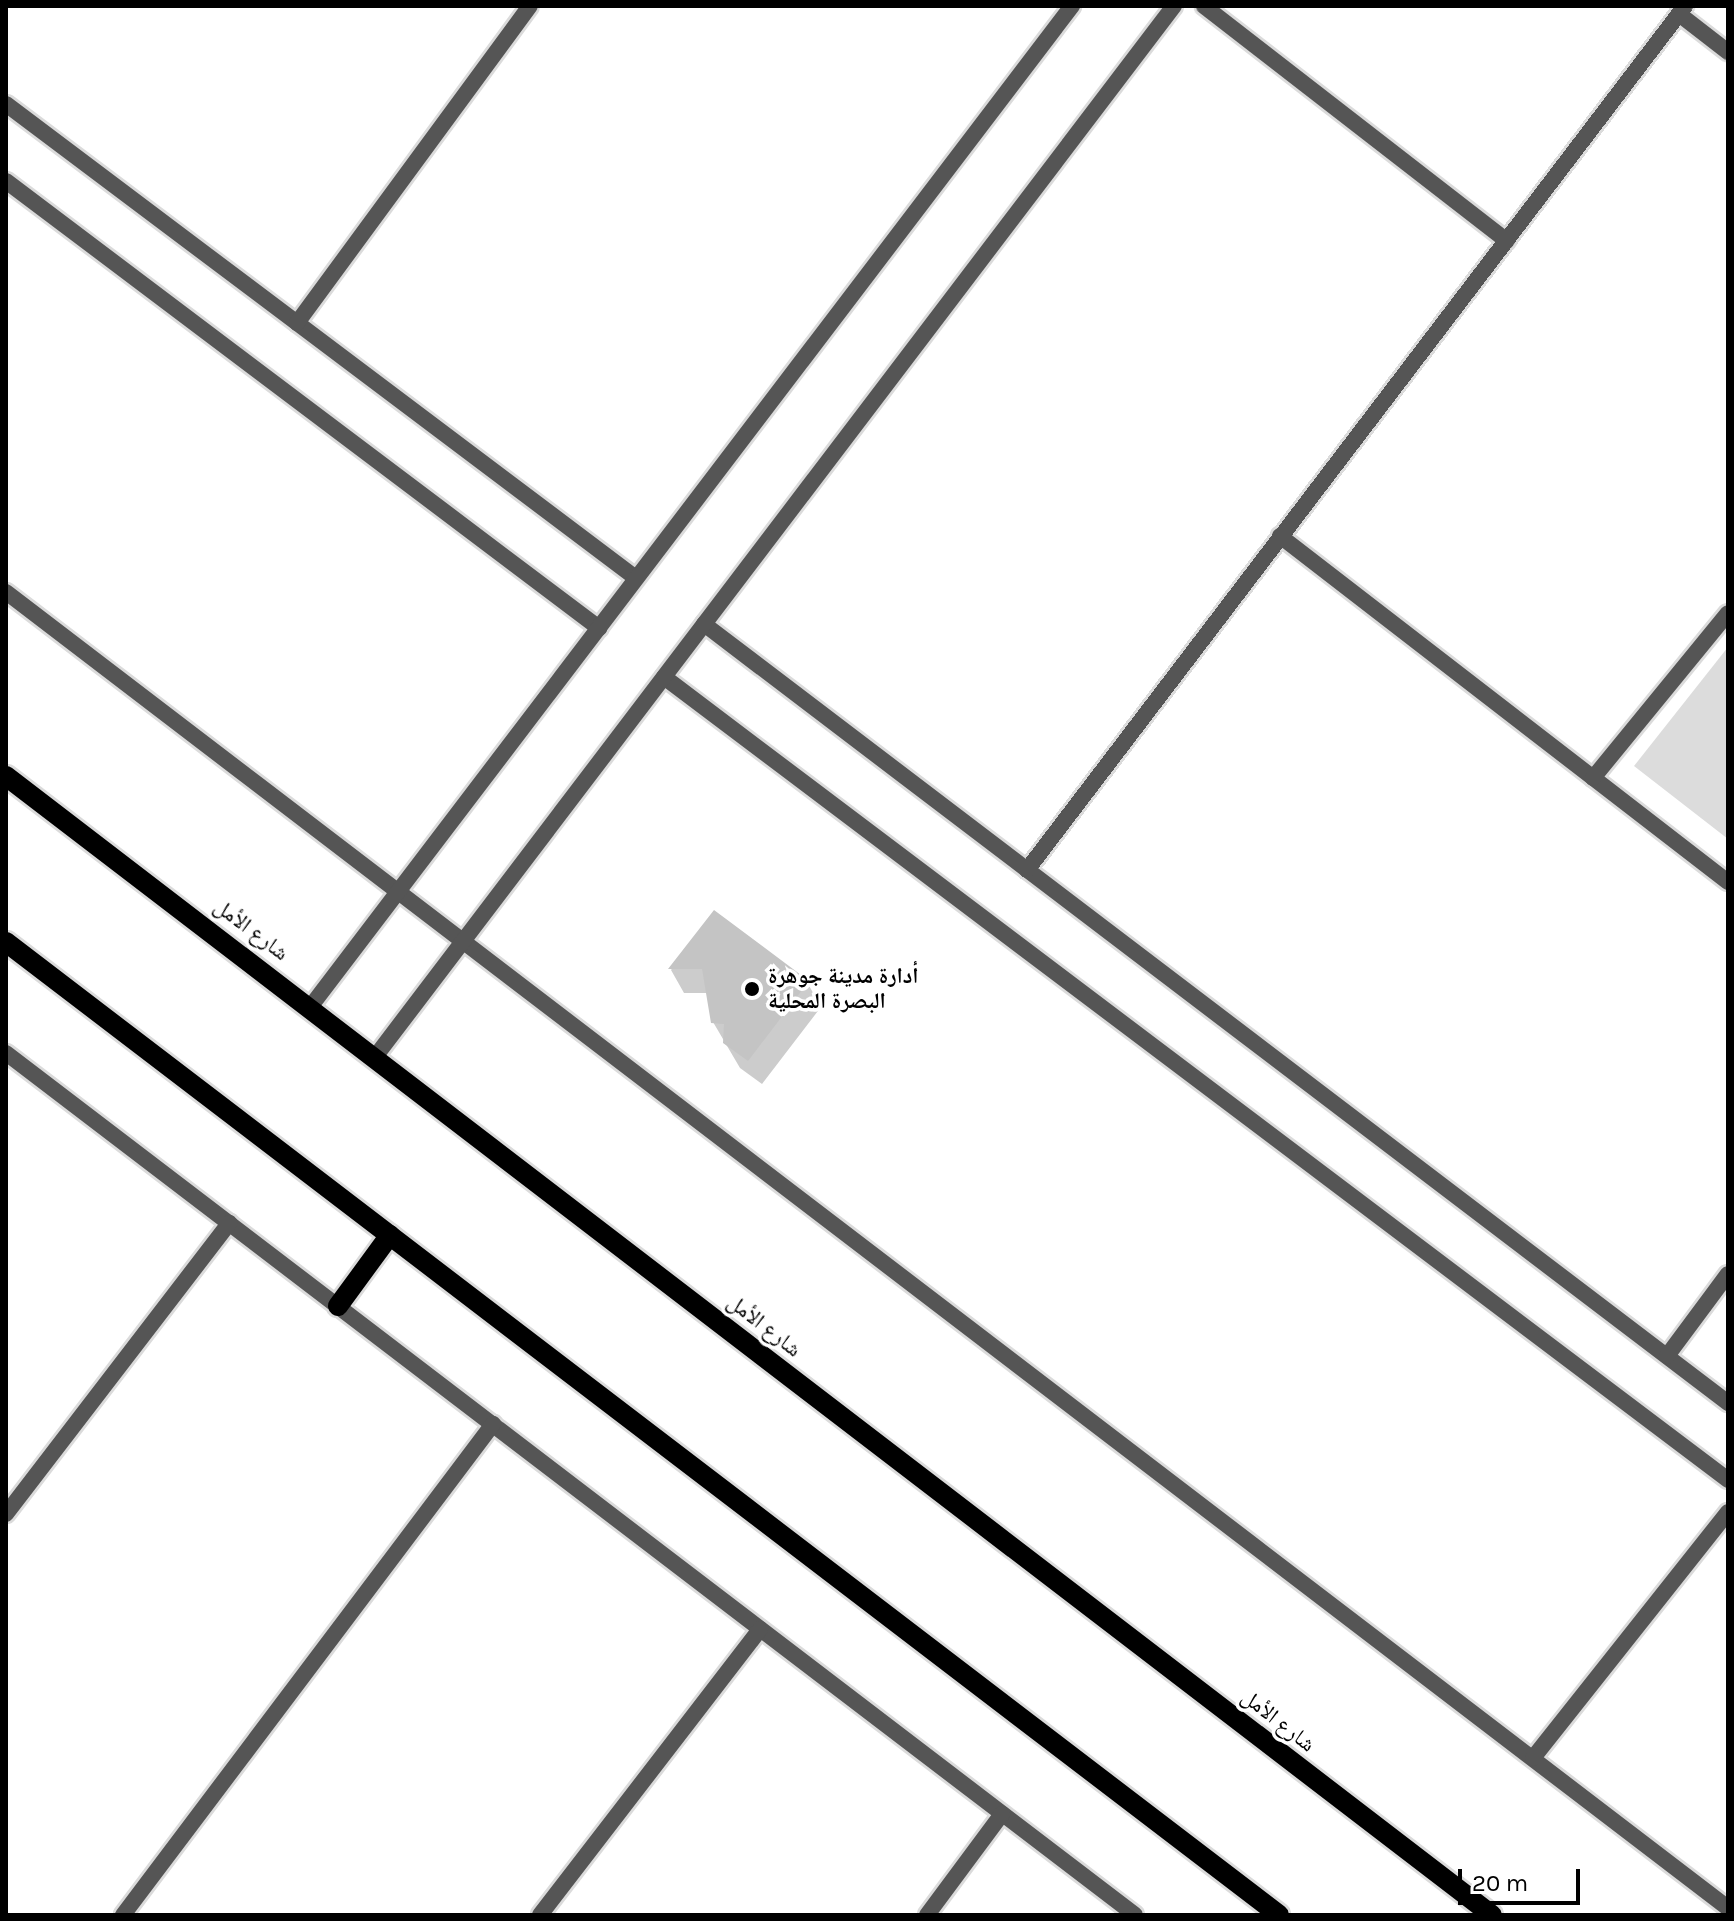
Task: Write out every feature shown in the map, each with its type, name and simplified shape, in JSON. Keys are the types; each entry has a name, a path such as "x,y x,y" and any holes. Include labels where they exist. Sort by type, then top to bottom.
{"main road":[{"name":"شارع الأمل","path":"6,776 311,1006 1492,1915"},
{"path":"6,942 1279,1915"},
{"path":"338,1306 390,1235"}],"street":[{"path":"297,323 530,6"},
{"path":"311,1006 1072,6"},
{"path":"375,1057 1174,6"},
{"path":"1204,6 1507,241"},
{"path":"1027,870 1682,10 1728,52"},
{"path":"6,104 636,578"},
{"path":"6,181 599,628"},
{"path":"1280,536 1728,882"},
{"path":"6,592 1728,1908"},
{"path":"1593,778 1728,613"},
{"path":"704,624 1728,1403"},
{"path":"664,677 1728,1480"},
{"path":"6,1053 1135,1915"},
{"path":"6,1514 229,1223"},
{"path":"1667,1356 1728,1274"},
{"path":"129,1913 493,1424"},
{"path":"1533,1758 1728,1512"},
{"path":"540,1915 760,1629"},
{"path":"927,1915 1002,1814"}],"shaded area":[{"path":"1728,647 1728,839 1634,766"}],"building":[{"name":"أدارة مدينة جوهرة البصرة المحلية","path":"714,910 809,981 748,1061 723,1043 724,1024 711,1023 702,969 668,969"}],"place":[{"name":"أدارة مدينة جوهرة البصرة المحلية","path":"752,989"}]}
